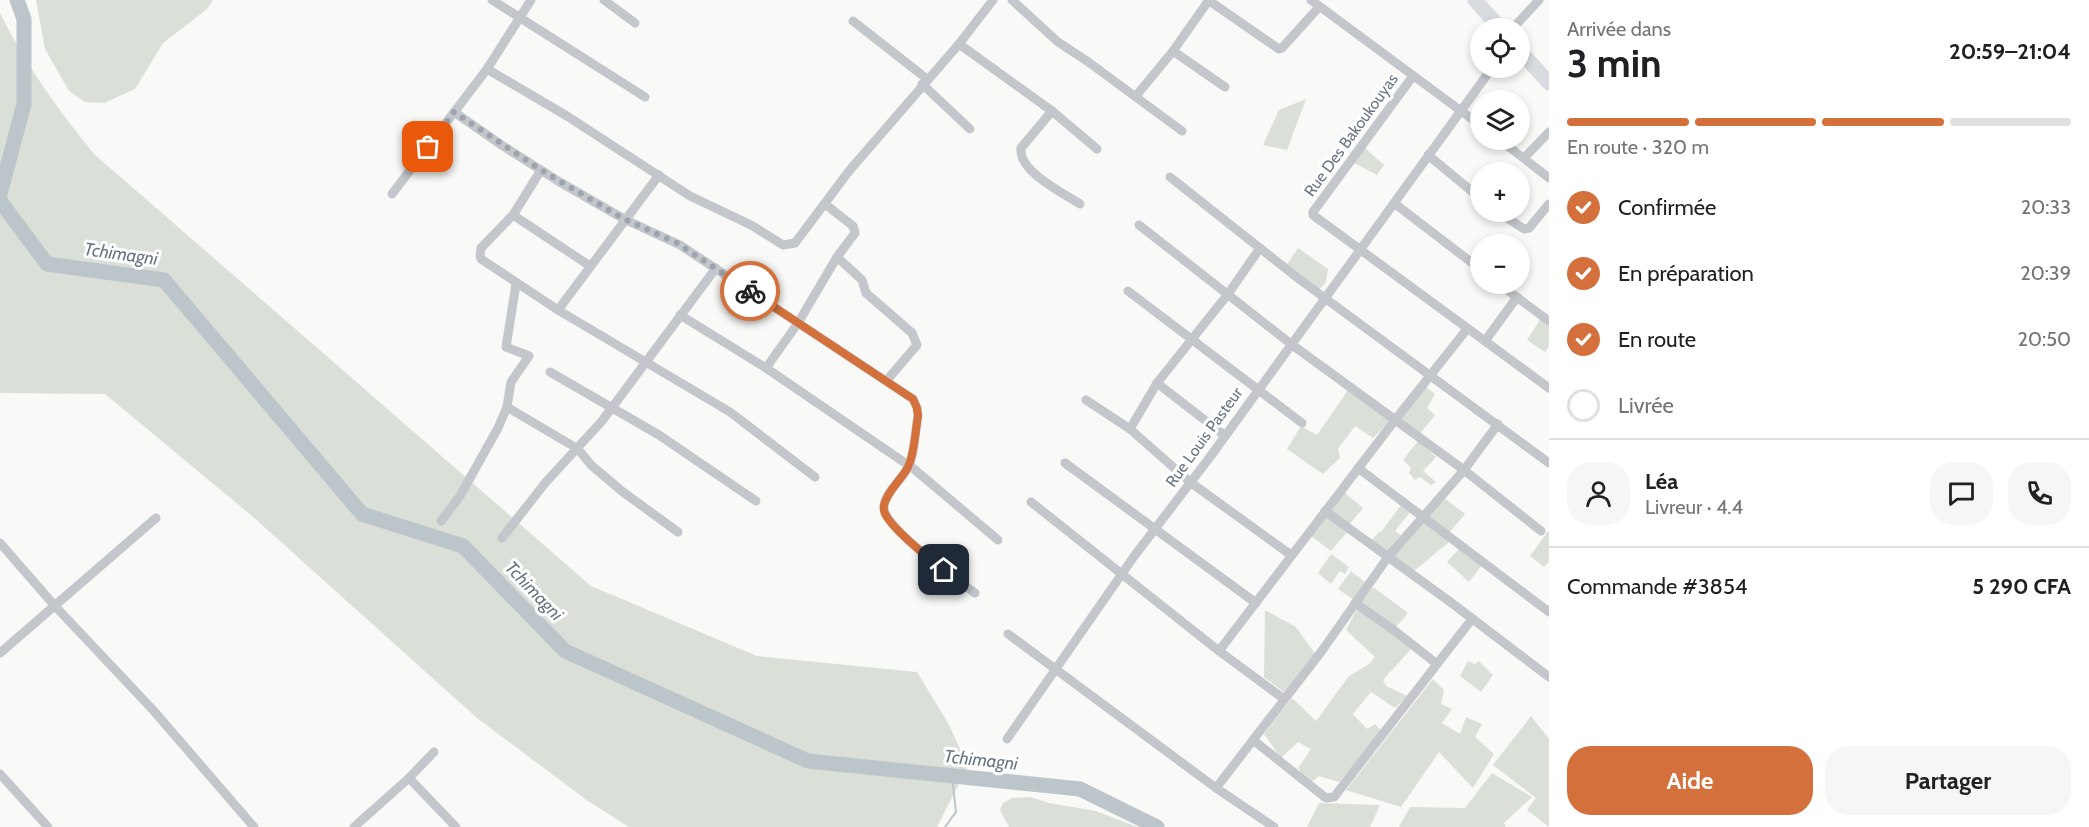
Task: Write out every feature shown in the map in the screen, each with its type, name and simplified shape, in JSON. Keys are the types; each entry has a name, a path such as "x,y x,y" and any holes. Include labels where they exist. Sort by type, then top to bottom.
{"highway":[{"path":"1475,0 1491,18"},
{"path":"1530,62 1549,83"}],"street":[{"path":"492,0 645,97"},
{"path":"392,194 487,69 531,0"},
{"path":"604,0 635,23"},
{"path":"487,69 567,116 705,204 751,225 783,245 795,243 849,171 959,44 993,0"},
{"path":"1011,0 1058,42 1182,131"},
{"path":"1136,96 1173,51 1208,0 1279,49 1302,28 1319,7"},
{"path":"1311,0 1470,118"},
{"path":"1522,18 1539,0"},
{"path":"853,21 924,82 970,129"},
{"path":"959,44 1052,111 1097,149"},
{"path":"1173,51 1225,87"},
{"name":"Rue Des Bakoukouyas","path":"1360,250 1313,212 1413,76"},
{"name":"Rue Louis Pasteur","path":"1007,739 1122,574 1326,299 1484,78"},
{"path":"1052,111 1021,148 1021,155 1030,170 1080,204"},
{"path":"454,112 541,170 624,219 677,243 913,399 918,416 909,466 884,503 884,511 888,520 929,559 975,593"},
{"path":"1524,158 1549,132"},
{"path":"1513,150 1549,178"},
{"path":"1428,155 1470,190"},
{"path":"541,170 513,215 481,248 481,259 558,310 730,412 815,477"},
{"path":"558,310 659,175"},
{"path":"1170,177 1326,299 1549,463"},
{"path":"1394,203 1470,261"},
{"path":"766,368 798,323 837,257 855,233 855,229 825,204"},
{"path":"1513,222 1524,229 1529,228 1549,204"},
{"path":"513,215 590,266"},
{"path":"1139,225 1291,344 1464,470 1541,531"},
{"path":"1130,429 1157,383 1228,294 1260,248"},
{"path":"1360,250 1549,388"},
{"path":"837,257 862,280 867,293 912,333 917,345 887,380"},
{"path":"502,538 546,482 578,449 716,268"},
{"path":"441,520 460,496 498,428 507,407 511,382 529,356 506,347 516,284"},
{"path":"1128,291 1302,423"},
{"path":"1513,294 1549,321"},
{"path":"1485,340 1517,297"},
{"path":"680,315 766,368 909,466 998,540"},
{"path":"1219,651 1467,329"},
{"path":"550,372 659,435 756,501"},
{"path":"1157,383 1224,435"},
{"path":"1086,400 1130,429 1190,482 1291,555"},
{"path":"507,407 578,449 591,465 623,492 678,532"},
{"path":"1216,788 1321,652 1388,557 1464,470 1498,424"},
{"path":"1065,463 1256,603"},
{"path":"1358,468 1549,612"},
{"path":"1031,502 1219,651 1284,699"},
{"path":"1325,511 1549,677"},
{"path":"0,653 156,518"},
{"path":"0,543 54,605 153,710 254,827"},
{"path":"1355,603 1437,664"},
{"path":"1253,740 1326,798 1334,797 1472,619"},
{"path":"1008,634 1216,788 1274,827"},
{"path":"354,827 409,778 434,752"},
{"path":"0,774 48,827"},
{"path":"409,778 456,827"}],"shaded area":[{"path":"36,0 213,0 207,9 163,43 135,89 104,103 85,102 69,91 45,49"},
{"path":"0,13 43,86 94,154 591,586 757,656 917,672 948,723 968,766 937,827 629,827 588,801 477,718 252,516 105,394 0,393"},
{"path":"1306,99 1287,150 1263,145 1279,110"},
{"path":"1364,147 1384,165 1377,175 1352,162"},
{"path":"1298,248 1328,269 1326,282 1318,291 1286,266"},
{"path":"1541,318 1549,323 1549,346 1545,352 1527,340"},
{"path":"1426,387 1435,394 1427,408 1435,415 1419,435 1399,419"},
{"path":"1348,390 1391,420 1373,438 1355,426 1338,449 1340,458 1323,474 1287,449 1301,426 1317,435"},
{"path":"1419,440 1436,457 1423,471 1436,482 1431,485 1420,477 1415,480 1409,473 1411,468 1403,460"},
{"path":"1344,492 1363,508 1349,525 1329,511"},
{"path":"1443,497 1465,514 1449,533 1428,516"},
{"path":"1401,505 1411,511 1395,531 1404,538 1388,556 1371,541 1381,532"},
{"path":"1327,516 1348,531 1331,551 1311,536"},
{"path":"1424,521 1449,542 1414,571 1392,556"},
{"path":"1549,530 1549,562 1544,567 1530,556"},
{"path":"1460,548 1482,565 1469,582 1447,562"},
{"path":"1331,554 1349,567 1345,574 1340,571 1331,584 1318,573"},
{"path":"1351,571 1367,584 1354,600 1338,589"},
{"path":"1373,587 1408,613 1395,628 1360,603"},
{"path":"1358,607 1412,648 1383,680 1386,686 1407,696 1395,708 1371,692 1353,714 1367,729 1375,724 1382,732 1339,782 1319,776 1310,783 1298,768 1311,749 1298,742 1281,758 1264,734 1292,698 1316,721 1349,676 1369,664 1375,657 1346,630"},
{"path":"1265,610 1296,627 1316,655 1285,693 1264,677"},
{"path":"1468,661 1475,664 1479,661 1493,675 1481,692 1460,676"},
{"path":"1433,679 1444,690 1441,704 1452,709 1442,723 1460,734 1466,717 1482,724 1475,737 1494,754 1473,788 1439,752 1401,807 1346,790"},
{"path":"1531,716 1549,739 1549,827 1527,810 1536,798 1493,765"},
{"path":"1492,773 1532,797 1504,823 1506,827 1399,827 1410,807 1465,808"},
{"path":"1030,797 1049,803 1096,811 1137,827 1009,827 1000,810 1003,803 1012,798"},
{"path":"1319,803 1380,805 1370,827 1307,827"}],"waterway":[{"name":"Tchimagni","path":"0,194 24,104 24,19 17,0"},
{"name":"Tchimagni","path":"0,201 47,264 164,280 362,514 463,546 565,651 808,761 1080,789 1157,827"},
{"path":"945,827 956,812 952,776"}],"way so far":[{"path":"428,147 454,112 541,170 624,219 677,243 750,291"}],"route":[{"path":"750,291 913,399 918,416 909,466 884,503 884,511 888,520 944,570"}]}
